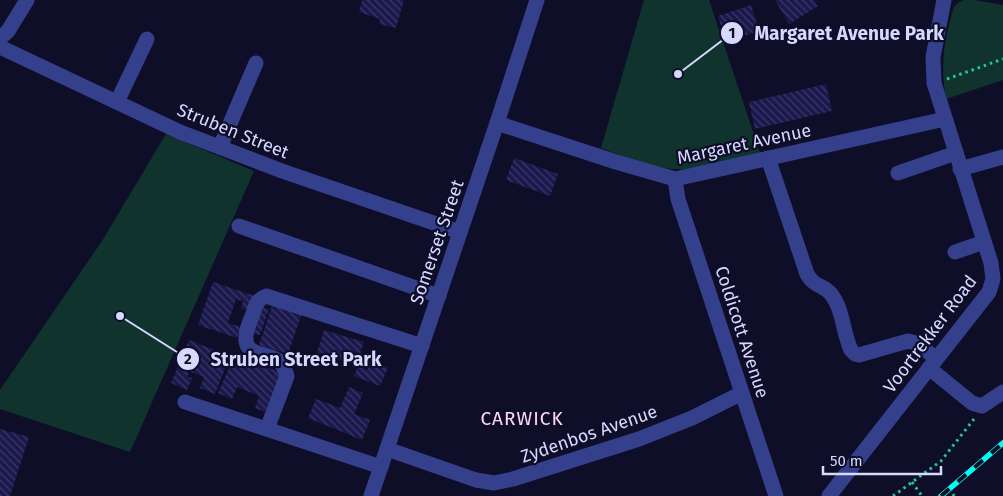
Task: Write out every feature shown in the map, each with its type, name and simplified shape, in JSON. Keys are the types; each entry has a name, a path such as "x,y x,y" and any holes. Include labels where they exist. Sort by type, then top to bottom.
{"street":[{"path":"0,38 8,31 27,0"},
{"name":"Voortrekker Road","path":"829,496 989,292 993,279 991,263 934,83 933,58 944,0"},
{"name":"Somerset Street","path":"371,496 497,122 531,2"},
{"path":"117,102 147,39"},
{"name":"Struben Street","path":"0,47 180,132 282,171 460,232"},
{"path":"220,147 256,62"},
{"name":"Margaret Avenue","path":"497,122 616,162 675,179 945,118"},
{"path":"898,173 956,153"},
{"path":"960,169 1003,157"},
{"path":"768,158 807,274 815,284 831,294 836,303 851,350 859,355 908,341 919,344 933,364 972,403 982,406 1003,392"},
{"name":"Coldicott Avenue","path":"675,179 678,199 776,496"},
{"path":"239,226 439,296"},
{"path":"955,252 984,242"},
{"path":"267,429 287,376 285,369 278,360 252,351 246,341 247,331 256,305 262,297 266,296 422,346"},
{"name":"Zydenbos Avenue","path":"387,449 476,480 494,483 513,479 640,439 692,418 742,393"},
{"path":"186,402 381,467"}],"path":[{"path":"934,83 1003,60"},
{"path":"893,496 941,461 963,435 982,406"},
{"path":"912,482 922,496"}],"green space":[{"path":"644,0 709,0 760,153 686,169 675,169 642,163 601,148"},
{"path":"964,0 1003,5 1003,80 946,99 943,74 945,41 954,7"},
{"path":"166,134 254,171 130,452 0,409 0,390 102,241"}],"building":[{"path":"362,0 404,0 396,28 379,24 380,19 359,12"},
{"path":"775,0 814,0 818,6 789,24"},
{"path":"751,5 759,31 726,42 718,16"},
{"path":"826,84 832,111 755,129 749,102"},
{"path":"514,158 558,174 550,196 506,180"},
{"path":"213,282 255,296 250,311 241,308 243,301 236,299 228,323 241,327 237,338 198,325"},
{"path":"274,300 303,310 288,354 259,345"},
{"path":"258,306 269,309 260,335 249,334"},
{"path":"324,330 364,342 357,365 317,353"},
{"path":"189,340 230,356 215,394 200,388 204,377 189,371 187,377 192,378 187,390 171,383"},
{"path":"235,354 281,373 265,412 255,408 259,396 237,387 232,399 218,393"},
{"path":"371,361 388,368 380,386 354,376 358,366 367,370"},
{"path":"349,387 363,393 354,414 370,420 362,440 308,418 316,399 340,408"},
{"path":"0,429 29,437 10,496 0,496"}],"railway":[{"path":"941,496 1003,443"}],"place":[{"name":"Margaret Avenue Park","path":"678,74"},
{"name":"Struben Street Park","path":"120,316"}],"district":[{"name":"CARWICK","path":"522,418"}]}
